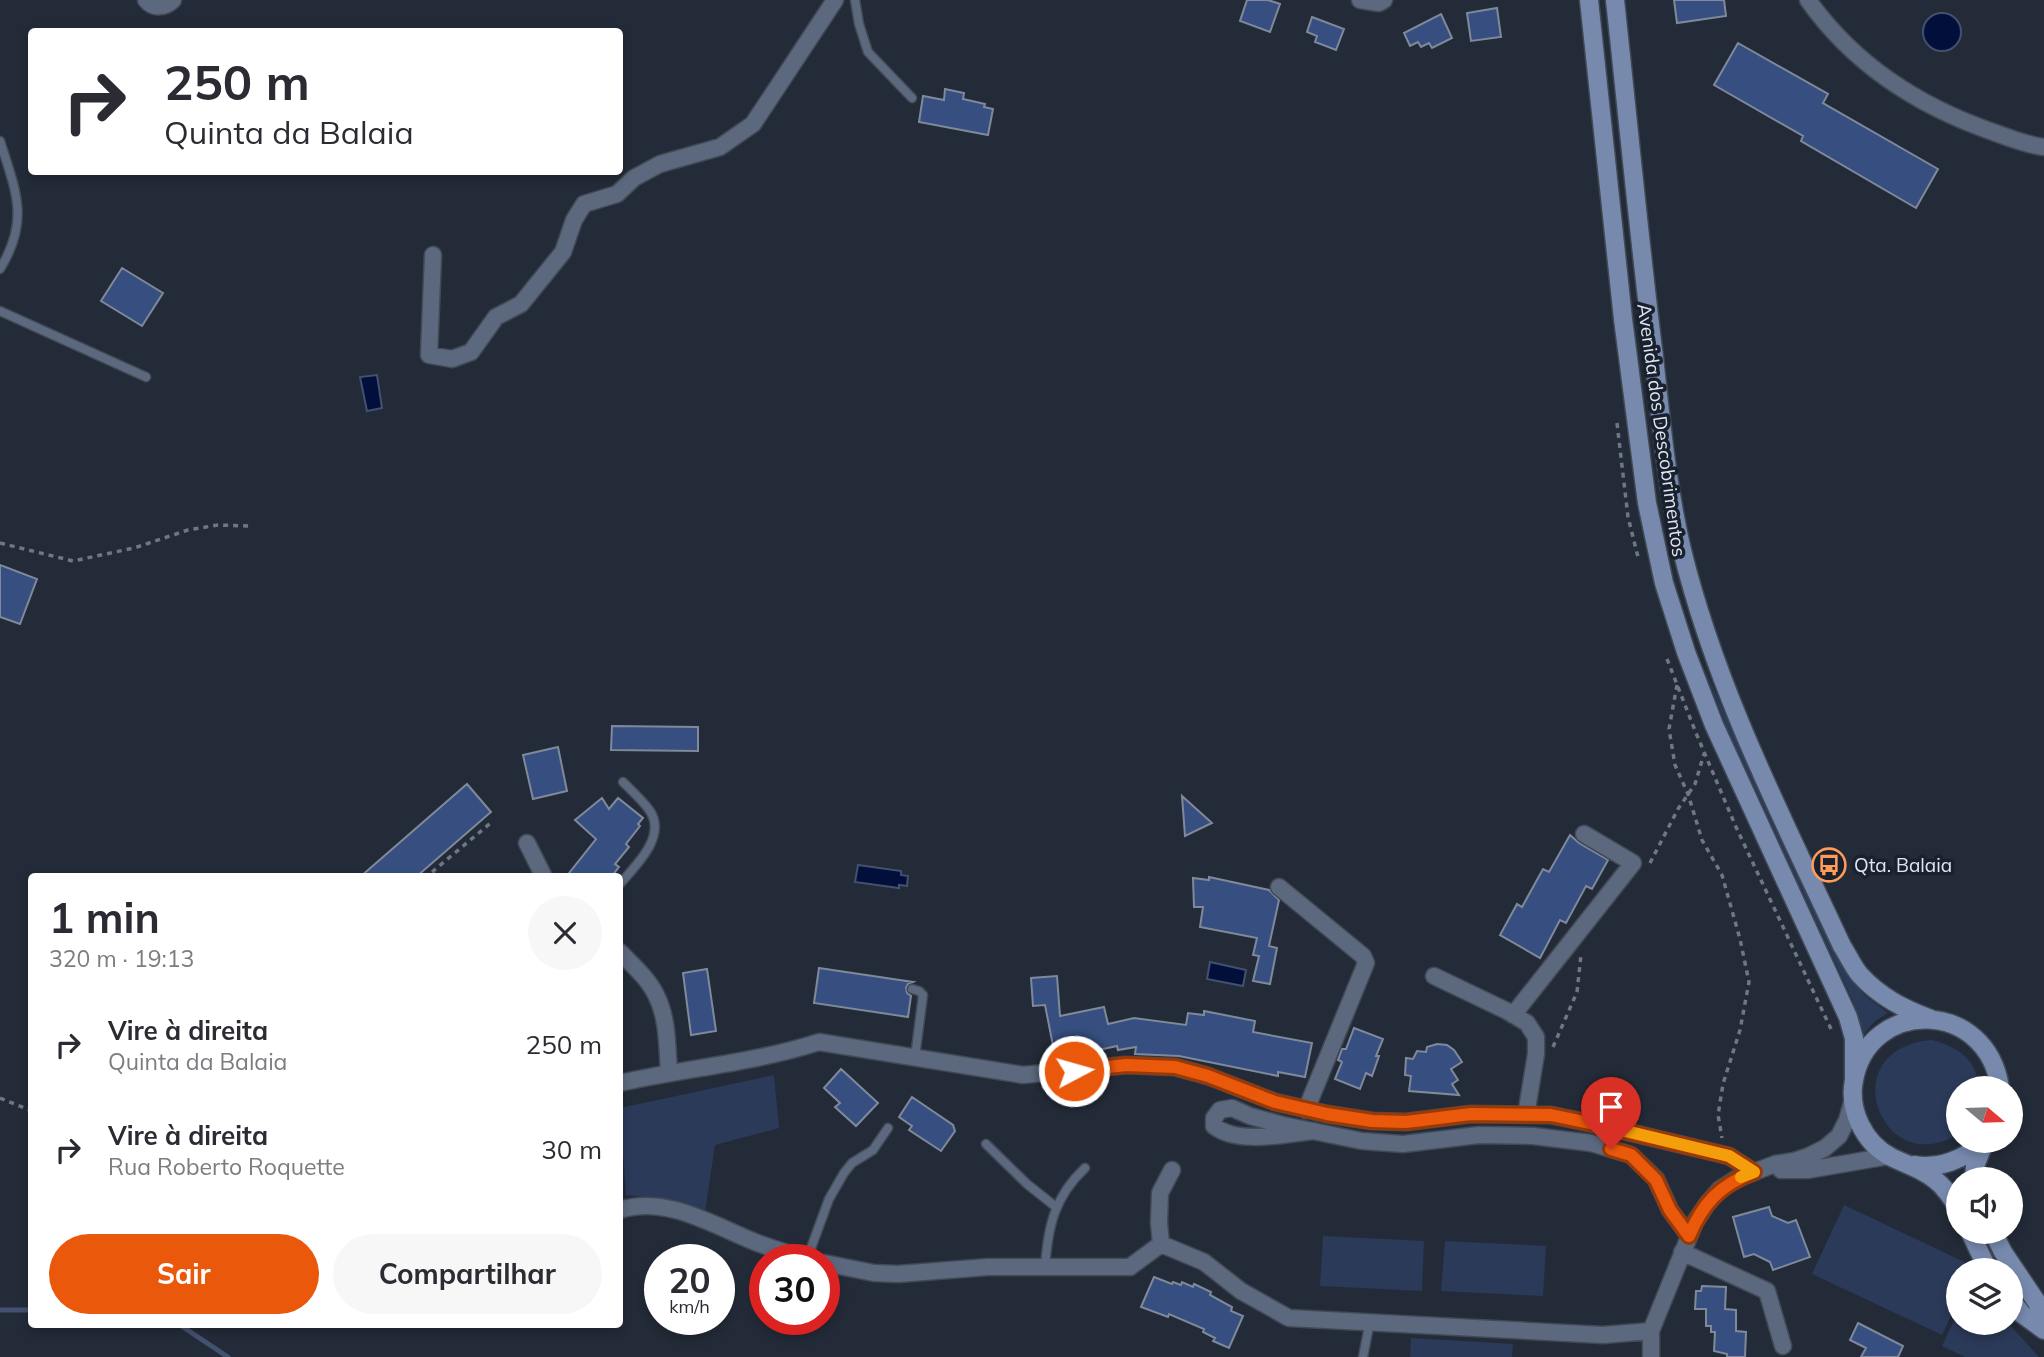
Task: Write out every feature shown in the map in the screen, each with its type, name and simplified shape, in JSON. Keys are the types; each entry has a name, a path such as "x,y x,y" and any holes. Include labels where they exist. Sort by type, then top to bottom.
{"street":[{"path":"146,0 156,7 168,5 173,0"},
{"path":"433,255 429,355 452,359 471,352 496,317 521,304 541,281 564,252 574,220 584,204 617,194 634,178 660,164 720,147 753,124 835,0"},
{"path":"1360,0 1379,3 1384,0"},
{"name":"Avenida dos Descobrimentos","path":"1589,0 1623,318 1647,503 1664,583 1686,652 1714,725 1848,1017 1854,1038 1853,1099"},
{"name":"Avenida dos Descobrimentos","path":"1615,0 1648,313 1667,462 1682,549 1702,618 1734,709 1842,946 1858,973 1881,994 1901,1007 1964,1029 1979,1041 1989,1054 1998,1076"},
{"path":"1808,0 1842,41 1894,85 1935,109 1967,123 2044,147"},
{"path":"1513,1014 1633,863 1584,834"},
{"path":"527,842 542,873"},
{"path":"1279,887 1363,956 1366,963 1306,1110"},
{"path":"623,955 656,994 663,1015 669,1072"},
{"path":"1434,976 1527,1023 1535,1037 1536,1054 1526,1115"},
{"path":"1854,1080 1860,1060 1871,1044 1889,1029 1906,1022 1931,1019"},
{"path":"623,1082 791,1051 819,1042 1023,1075 1126,1065 1175,1067 1208,1076 1275,1102 1338,1116 1383,1122 1471,1114 1551,1115 1729,1156 1754,1172 1808,1170 1896,1159 1924,1166 1942,1164 1968,1153"},
{"path":"1853,1099 1856,1115 1873,1144 1934,1178 1946,1190"},
{"path":"1651,1357 1651,1331 1682,1252 1695,1222 1720,1189 1736,1179 1775,1164 1809,1156 1825,1148 1839,1136 1853,1099"},
{"path":"1314,1131 1238,1137 1222,1132 1214,1126 1214,1118 1220,1110 1231,1108 1250,1116 1362,1141 1404,1144 1479,1135 1533,1136 1591,1143 1631,1155 1656,1180 1670,1210 1689,1236"},
{"path":"1161,1244 1160,1193 1172,1170"},
{"path":"623,1209 630,1206 665,1207 762,1244"},
{"path":"840,1266 898,1274 988,1267 1130,1266 1161,1244"},
{"path":"1161,1244 1204,1262 1241,1291 1289,1318 1603,1335 1651,1331"},
{"path":"1999,1244 2044,1313"},
{"path":"1682,1252 1767,1292 1783,1346"},
{"path":"2023,1315 2044,1330"}],"lane":[{"path":"855,0 868,52 912,98"},
{"path":"0,141 17,195 18,225 11,251 0,269"},
{"path":"0,311 146,377"},
{"path":"623,782 650,811 655,829 648,850 623,880"},
{"path":"912,989 923,995 915,1057"},
{"path":"815,1244 829,1199 844,1173 852,1163 873,1150 888,1128"},
{"path":"986,1144 1027,1184 1056,1207"},
{"path":"1045,1268 1047,1237 1056,1207 1071,1181 1085,1168"},
{"path":"1363,1357 1370,1321"}],"path":[{"path":"0,543 73,561 134,548 188,530 218,524 249,526"},
{"path":"1677,685 1669,729 1675,765 1688,794 1702,840 1722,875 1749,982 1740,1031 1723,1084 1718,1115 1721,1137 1729,1156"},
{"path":"1650,863 1678,809 1695,784 1704,752"},
{"path":"432,872 493,821"},
{"path":"1534,1069 1550,1055 1572,1007 1577,992 1582,953"},
{"path":"1816,998 1833,1035"},
{"path":"0,1098 28,1109"}],"shaded area":[{"path":"1942,13 1955,19 1961,32 1955,45 1942,51 1929,45 1923,32 1929,19"},
{"path":"377,375 382,408 367,411 360,377"},
{"path":"1704,667 1772,818 1847,974 1864,995 1888,1013 1874,1022 1864,1034 1852,999 1727,729"},
{"path":"858,865 901,871 901,875 908,876 907,886 899,885 899,888 855,882"},
{"path":"1210,962 1246,970 1243,986 1207,979"},
{"path":"1932,1040 1958,1051 1974,1069 1976,1076 1946,1076 1946,1138 1931,1144 1907,1141 1889,1127 1878,1108 1876,1086 1883,1065 1901,1048"},
{"path":"774,1075 779,1128 715,1145 705,1212 663,1199 626,1195 623,1107"},
{"path":"1844,1205 1956,1258 1946,1258 1946,1326 1942,1335 1812,1274"},
{"path":"1323,1236 1424,1241 1422,1291 1320,1286"},
{"path":"1445,1241 1546,1246 1543,1296 1441,1291"},
{"path":"1947,1335 2019,1335 2039,1357 1965,1357 1942,1346"},
{"path":"1411,1338 1513,1344 1512,1357 1410,1357"}],"building":[{"path":"1247,0 1268,0 1280,4 1270,32 1240,21"},
{"path":"1674,0 1724,0 1726,16 1677,23"},
{"path":"1497,8 1501,37 1471,41 1467,13"},
{"path":"1441,14 1452,38 1432,48 1429,43 1421,47 1418,42 1410,46 1404,33"},
{"path":"1312,17 1344,29 1336,50 1315,42 1317,36 1307,32"},
{"path":"1738,43 1828,94 1823,103 1938,169 1916,208 1801,141 1803,136 1714,85"},
{"path":"945,89 964,93 963,99 985,104 984,107 993,109 988,135 919,122 923,96 944,100"},
{"path":"122,268 163,293 142,326 101,301"},
{"path":"0,565 37,579 20,624 0,617"},
{"path":"612,726 698,727 698,751 611,750"},
{"path":"558,747 567,791 533,799 523,755"},
{"path":"467,784 491,812 421,873 365,873"},
{"path":"1182,796 1212,823 1185,836"},
{"path":"602,798 609,809 618,798 643,818 626,844 629,847 615,864 619,867 614,873 569,873 596,839 575,820"},
{"path":"1570,835 1608,860 1592,889 1586,886 1566,923 1560,920 1540,958 1500,935 1517,904 1522,907 1543,869 1549,872"},
{"path":"1209,877 1269,890 1279,900 1269,946 1277,948 1270,984 1253,981 1259,956 1253,955 1257,938 1200,927 1203,907 1194,907 1193,878 1209,880"},
{"path":"819,968 913,982 906,988 911,996 908,1017 814,1003"},
{"path":"707,969 716,1031 691,1035 683,973"},
{"path":"1057,976 1060,1016 1104,1007 1108,1024 1134,1018 1186,1025 1188,1013 1204,1015 1204,1011 1255,1021 1253,1032 1312,1043 1305,1077 1278,1072 1278,1076 1179,1056 1135,1054 1136,1047 1118,1050 1117,1046 1056,1061 1045,1005 1033,1006 1031,978"},
{"path":"1354,1028 1383,1039 1372,1076 1366,1073 1360,1089 1335,1079 1342,1062 1338,1060 1342,1049 1346,1049"},
{"path":"1447,1045 1454,1050 1462,1062 1451,1069 1458,1080 1452,1084 1459,1095 1409,1091 1411,1076 1405,1075 1406,1058 1413,1059 1417,1051 1426,1052 1427,1047"},
{"path":"841,1069 878,1103 856,1126 835,1107 840,1103 824,1088"},
{"path":"912,1097 953,1125 955,1131 941,1151 909,1130 912,1126 899,1117"},
{"path":"1769,1207 1772,1216 1788,1223 1796,1220 1810,1257 1773,1270 1770,1262 1754,1254 1744,1257 1733,1217"},
{"path":"1154,1277 1172,1284 1181,1285 1182,1282 1193,1287 1194,1284 1211,1292 1210,1295 1232,1307 1231,1311 1243,1316 1229,1348 1213,1341 1215,1338 1203,1332 1204,1329 1169,1314 1168,1317 1141,1307"},
{"path":"1702,1286 1726,1287 1725,1309 1736,1310 1736,1331 1746,1332 1745,1357 1727,1357 1727,1354 1714,1351 1715,1332 1711,1332 1711,1326 1706,1326 1706,1309 1695,1309 1696,1291 1701,1291"},
{"path":"1858,1323 1903,1346 1898,1357 1861,1357 1866,1348 1850,1340"}],"waterway":[{"path":"0,1310 28,1310"},
{"path":"184,1328 228,1357"}],"slow traffic":[{"path":"1593,1123 1729,1156 1754,1172 1741,1177"}],"place":[{"name":"Qta. Balaia","path":"1829,865"}],"route":[{"path":"1074,1071 1126,1065 1175,1067 1208,1076 1275,1102 1372,1121 1406,1122 1471,1114 1551,1115 1729,1156 1754,1172 1720,1189 1695,1222 1689,1236 1670,1210 1656,1180 1631,1155 1611,1149"}]}
